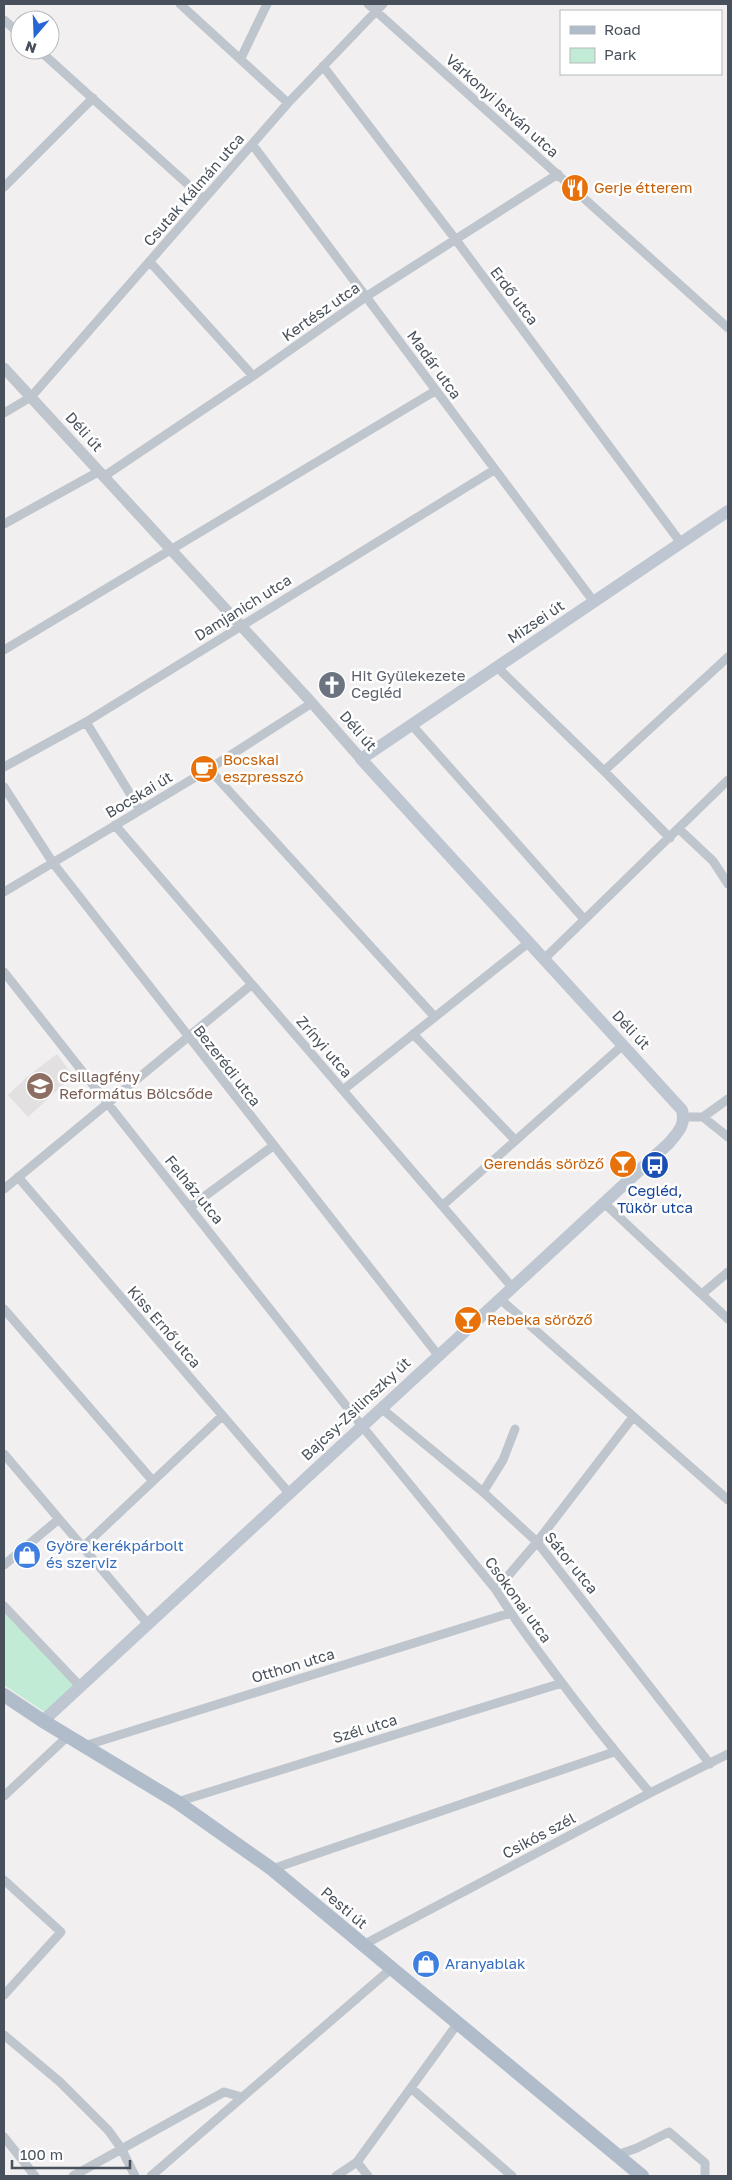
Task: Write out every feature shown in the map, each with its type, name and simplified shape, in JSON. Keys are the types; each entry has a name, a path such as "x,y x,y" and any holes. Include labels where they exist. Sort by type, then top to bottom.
{"main road":[{"name":"Mizsei út","path":"361,759 728,511"},
{"name":"Déli út","path":"361,759 682,1110 684,1117"},
{"name":"Bajcsy-Zsilinszky út","path":"43,1721 669,1143 682,1126 684,1117"},
{"name":"Pesti út","path":"4,1695 43,1721 177,1802 272,1869 642,2176"}],"street":[{"path":"180,4 288,103"},
{"path":"241,58 267,4"},
{"name":"Várkonyi István utca","path":"368,4 728,328"},
{"name":"Csutak Kálmán utca","path":"4,413 31,397 288,103 383,4"},
{"path":"50,60 204,199"},
{"name":"Erdő utca","path":"323,66 456,240 680,543"},
{"path":"4,188 93,98"},
{"name":"Madár utca","path":"252,144 594,602"},
{"name":"Kertész utca","path":"4,524 101,475 253,376 367,296 558,174"},
{"path":"150,262 253,376"},
{"name":"Déli út","path":"4,368 312,703 361,759"},
{"path":"4,650 435,391"},
{"name":"Damjanich utca","path":"4,767 86,722 494,470"},
{"path":"604,771 728,657"},
{"path":"497,667 670,838"},
{"name":"Bocskai út","path":"4,892 209,769 312,703"},
{"path":"86,722 140,810"},
{"path":"411,724 584,919"},
{"path":"209,769 434,1016"},
{"path":"544,959 728,780"},
{"name":"Bezerédi utca","path":"4,787 53,863 187,1037 438,1355"},
{"name":"Zrínyi utca","path":"115,825 512,1287"},
{"path":"679,829 713,861 728,884"},
{"path":"343,1090 528,943"},
{"name":"Felház utca","path":"4,972 362,1426"},
{"path":"4,1189 251,985"},
{"path":"413,1034 515,1140"},
{"path":"443,1205 623,1045"},
{"path":"684,1117 703,1117 728,1099"},
{"path":"703,1117 728,1137"},
{"path":"190,1207 273,1146"},
{"name":"Kiss Ernő utca","path":"18,1178 289,1494"},
{"path":"604,1203 728,1319"},
{"path":"702,1294 728,1272"},
{"path":"500,1299 728,1500"},
{"path":"4,1309 152,1480"},
{"name":"Sátor utca","path":"381,1408 483,1492 538,1542 710,1764"},
{"path":"83,1547 222,1416"},
{"path":"496,1590 538,1542 633,1417"},
{"name":"Csokonai utca","path":"362,1426 496,1590 510,1613 614,1752 650,1793"},
{"path":"483,1492 503,1460 515,1429"},
{"path":"4,1454 148,1624"},
{"path":"4,1565 59,1519"},
{"path":"4,1606 80,1686"},
{"name":"Otthon utca","path":"84,1746 510,1613"},
{"name":"Szél utca","path":"177,1802 562,1683"},
{"path":"4,1796 68,1736"},
{"path":"272,1869 614,1752"},
{"name":"Csikós szél","path":"363,1944 728,1754"},
{"path":"4,1880 61,1932 4,1995"},
{"path":"151,2176 392,1968"},
{"path":"336,2176 357,2162 458,2023"},
{"path":"4,2035 60,2082 108,2130 121,2148 135,2176"},
{"path":"411,2088 512,2176"},
{"path":"74,2176 224,2092 242,2097"},
{"path":"617,2155 637,2148 669,2132 705,2163 705,2176"},
{"path":"4,2137 35,2176"},
{"path":"357,2162 368,2176"}],"shaded area":[{"name":"Csillagfény Református Bölcsőde","path":"57,1054 73,1076 28,1117 8,1095 27,1077"}],"green space":[{"path":"4,1609 80,1686 49,1715 4,1685"}],"place":[{"name":"Gerje étterem","path":"575,188"},
{"name":"Hit Gyülekezete Cegléd","path":"332,685"},
{"name":"Bocskai eszpresszó","path":"204,769"},
{"name":"Csillagfény Református Bölcsőde","path":"40,1086"},
{"name":"Gerendás söröző","path":"623,1164"},
{"name":"Cegléd, Tükör utca","path":"655,1165"},
{"name":"Rebeka söröző","path":"468,1320"},
{"name":"Györe kerékpárbolt és szerviz","path":"27,1555"},
{"name":"Aranyablak","path":"426,1964"}]}
